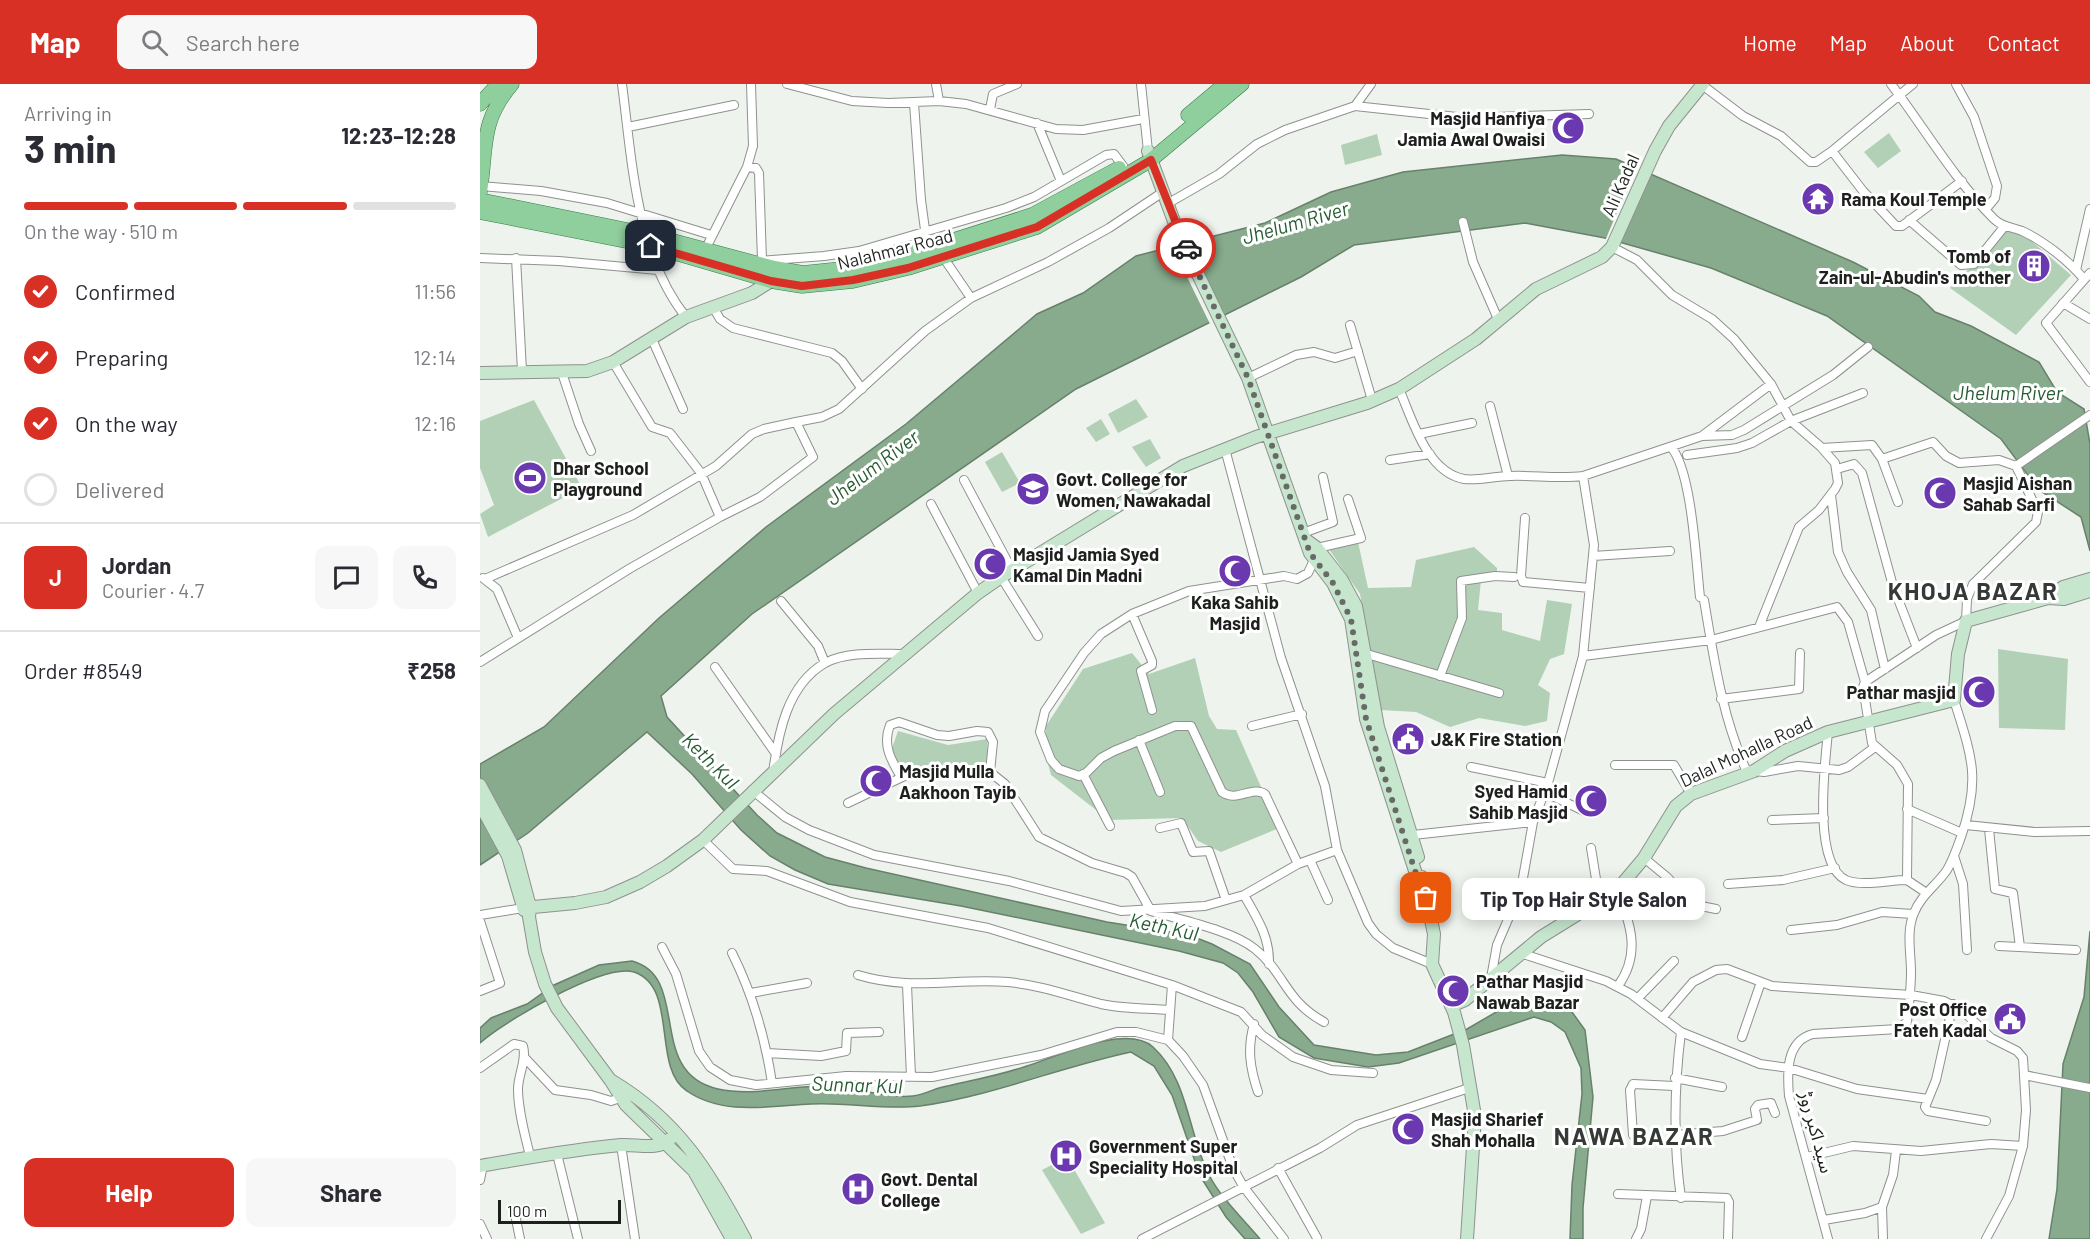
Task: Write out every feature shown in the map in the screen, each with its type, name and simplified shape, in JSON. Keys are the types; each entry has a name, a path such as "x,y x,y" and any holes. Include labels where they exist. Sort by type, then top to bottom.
{"main road":[{"path":"480,104 498,84"},
{"path":"480,193 483,127 495,104 513,84"},
{"name":"Nalahmar Road","path":"480,193 649,240 764,268 803,273 851,268 928,255 1032,215 1123,166 1150,156 1225,84"},
{"name":"Nalahmar Road","path":"928,255 943,257 1037,227 1150,156 1242,84"},
{"name":"Nalahmar Road","path":"480,212 705,250 764,268"}],"street":[{"path":"622,84 641,213 666,289 686,317"},
{"path":"705,250 747,167 753,146 751,84"},
{"path":"790,84 852,101 914,103 939,101 990,109 1056,129 1083,130 1143,119"},
{"path":"936,84 939,101"},
{"path":"990,109 993,94 1017,84"},
{"path":"1141,84 1143,119 1150,156 1179,235 1248,378 1304,536 1333,583 1351,619 1366,719 1417,877 1422,884"},
{"path":"1355,106 1371,84"},
{"path":"1702,84 1743,116 1781,136 1810,162 1815,162 1832,151 1913,84"},
{"name":"Ali Kadal","path":"1612,247 1655,151 1669,126 1702,84"},
{"path":"1891,84 1962,181 1986,209 2004,226 2022,231 2087,276 2046,323 2090,382"},
{"path":"1956,84 1974,117 1997,186 1995,198 1986,209"},
{"path":"914,103 928,255"},
{"path":"628,127 734,105"},
{"path":"518,638 497,589 483,578 633,515 716,466 752,434 764,429 822,417 839,409 925,331 971,298 1048,262 1165,198 1219,174 1257,144 1285,130 1355,106 1466,118 1589,114"},
{"path":"1037,123 1061,181"},
{"path":"1832,151 1891,223 1902,226 1962,181"},
{"path":"764,268 859,251 1006,208 1110,154 1118,156 1123,166"},
{"path":"480,373 587,371 613,362 686,317 752,293 764,268 759,173 756,168 747,167"},
{"path":"480,193 562,194 641,213 711,236"},
{"path":"2076,270 2090,209"},
{"path":"1909,220 1961,265 1967,266 1974,264 2004,226"},
{"path":"1463,222 1473,262 1498,319"},
{"path":"480,915 527,911 606,897 640,882 703,840 749,793 773,774 834,714 978,592 1183,466 1269,432 1372,400 1399,389 1476,339 1536,289 1602,257 1612,247 1628,253 1672,295 1712,319 1734,339 1771,384 1791,421 1822,448 1837,469 1838,483 1831,495 1819,510 1799,527 1759,627"},
{"path":"943,257 971,298"},
{"path":"480,258 516,258 658,270"},
{"path":"516,258 522,371"},
{"path":"2063,303 2090,320"},
{"path":"713,307 720,319 733,328 832,353 842,362 862,389"},
{"path":"1350,325 1372,400"},
{"path":"652,339 683,409"},
{"path":"1702,436 1732,435 1833,375 1868,347"},
{"path":"1248,378 1296,355 1314,352 1335,358 1358,351"},
{"path":"613,362 652,428 670,433 701,473 720,517"},
{"path":"562,373 579,424 591,451"},
{"path":"1399,389 1430,454 1449,473 1462,479 1508,476 1563,479 1583,476 1702,436 1771,384"},
{"path":"1687,455 1737,448 1752,443 1791,421 1863,393"},
{"path":"1490,406 1508,476"},
{"path":"1882,459 1932,442 1946,456 1959,463 1999,460 2018,465 2090,415"},
{"path":"480,662 629,569 720,517 760,498 811,460 812,452 796,422"},
{"path":"1419,434 1472,423"},
{"path":"1822,448 1872,445 1882,459 1898,502"},
{"path":"1671,447 1679,457 1683,477 1721,699 1734,744 1751,772 1798,766 1839,770 1848,767 1875,747"},
{"path":"1225,449 1281,658 1325,786 1337,850 1368,923 1376,934 1393,948 1432,964"},
{"path":"1390,460 1430,454"},
{"path":"1837,469 1854,465 1862,473 1893,586 1917,648"},
{"path":"1911,995 1910,935 1913,914 1925,892 1940,879 1954,856 1964,829 1974,784 1968,742 1954,700 1958,654 1966,621 1967,599 1973,584 2038,519 2038,512 2018,465"},
{"path":"1491,979 1497,945 1521,889 1533,822 1548,783 1583,656 1593,556 1593,524 1583,476"},
{"path":"1304,536 1333,522 1323,477"},
{"path":"964,480 1006,574 1038,636"},
{"path":"1831,495 1838,552 1846,572 1871,610 1885,669"},
{"path":"1298,864 1265,795 1257,791 1232,797 1222,792 1191,726 1174,726 1139,740 1101,758 1083,774 1069,775 1051,760 1040,732 1041,720 1084,653 1101,634 1132,614 1189,591 1259,582 1284,576 1298,579 1308,573 1316,554 1361,538 1348,499"},
{"path":"931,504 978,592"},
{"path":"1525,518 1521,576 1523,582 1590,588"},
{"path":"1593,556 1670,551"},
{"path":"1316,554 1342,580 1356,606 1367,654 1378,727 1413,835 1434,934 1432,964 1453,1009 1463,1045 1475,1116 1467,1239"},
{"path":"1440,676 1462,618 1461,581 1495,576 1514,577"},
{"path":"1865,682 1936,635 1966,621 2066,592 2090,579"},
{"path":"2066,592 2090,591"},
{"path":"781,601 818,646 825,663"},
{"path":"1583,656 1711,640 1837,607 1843,613 1852,632 1865,682 1863,692 1875,747 1897,765 1908,784 1906,880"},
{"path":"1132,614 1152,661 1152,665 1141,671 1152,710"},
{"path":"773,774 776,754 795,692 825,663 844,657 871,653 903,654"},
{"path":"1721,699 1800,689 1800,653"},
{"path":"1367,654 1499,693"},
{"path":"715,667 776,754"},
{"name":"Dalal Mohalla Road","path":"1453,1009 1540,937 1617,890 1644,858 1676,806 1691,795 1751,772 1785,751 1828,732 1954,700"},
{"path":"1252,726 1302,714"},
{"path":"901,777 890,757 886,739 890,725 899,722 937,735 988,732 993,742 990,772"},
{"path":"1828,732 1824,818 1827,845 1835,868 1840,876 1850,881 1906,880 1925,892"},
{"path":"1139,740 1160,792"},
{"path":"1615,765 1674,765 1691,795"},
{"path":"1471,767 1548,783"},
{"path":"848,803 876,792 901,777 928,770 990,772 1005,784 1039,837 1092,863 1126,873 1132,877 1151,911 1233,937 1255,948 1293,999 1307,1013 1324,1022"},
{"path":"1083,774 1110,826"},
{"path":"480,784 512,853 544,984 557,1008 611,1080 620,1098 694,1171 732,1239"},
{"path":"1544,792 1586,812"},
{"path":"749,793 785,818 809,830 874,855 1009,881 1101,908 1121,911 1205,906 1244,895 1298,864 1337,850"},
{"path":"480,804 512,853"},
{"path":"1907,809 1964,829 2089,831"},
{"path":"1772,820 1824,818"},
{"path":"1413,835 1533,822"},
{"path":"1160,828 1181,823 1193,852 1209,851 1226,900"},
{"path":"1989,829 1995,889 2013,893 2020,947"},
{"path":"703,840 733,869 767,871 850,902 988,928 1172,985 1232,1008 1254,1024 1276,1046 1302,1061 1331,1070 1373,1073"},
{"path":"1591,848 1596,879 1604,899"},
{"path":"1954,856 1963,884 1966,950"},
{"path":"1644,858 1667,877 1691,904 1716,909"},
{"path":"1310,860 1328,900"},
{"path":"1728,884 1783,880 1835,868"},
{"path":"1617,890 1630,928 1631,949 1630,966 1618,986"},
{"path":"1244,895 1265,934 1270,950 1269,964"},
{"path":"1791,930 1837,926 1882,912 1913,914"},
{"path":"480,921 500,983 480,991"},
{"path":"1999,946 2076,950"},
{"path":"662,947 676,974 699,1051 710,1067 730,1080 756,1085 846,1076 932,1077 989,1067 1117,1032 1136,1032 1168,1040 1183,1056 1203,1085 1233,1168 1243,1186 1284,1239"},
{"path":"732,953 751,993 768,1053 772,1083"},
{"path":"1520,953 1566,966 1618,986 1638,998 1681,1032 1760,1064 1790,1068 1857,1089 1928,1099"},
{"path":"1638,998 1674,960"},
{"path":"1662,1018 1693,982 1716,970 1734,970 1761,982 1787,987 1911,995 1953,1004 1991,1038 2021,1054 2024,1075 2026,1110 2023,1146 2009,1196 1986,1239"},
{"path":"858,975 883,983 907,985 1008,982 1046,988 1104,1005 1170,1010"},
{"path":"1742,1037 1761,982"},
{"path":"751,993 807,983"},
{"path":"907,985 911,1076"},
{"path":"1168,1040 1172,985"},
{"name":"سید اکبر روڑ","path":"1828,1239 1807,1157 1788,1096 1793,1047 1800,1038 1813,1034 1898,1029 1907,1022 1911,995"},
{"path":"1953,1004 1936,1080 1925,1107 1928,1111 1986,1121"},
{"path":"1254,1024 1249,1047 1250,1063 1258,1092"},
{"path":"768,1053 831,1055 846,1051 848,1032 879,1032"},
{"path":"1681,1032 1674,1082 1675,1136 1681,1197"},
{"path":"480,1068 517,1043 523,1046 524,1057 519,1078 519,1097 530,1156"},
{"path":"524,1057 555,1090 591,1095 610,1101 620,1098"},
{"path":"2024,1075 2053,1083 2090,1088"},
{"path":"611,1080 628,1090 666,1122 698,1156 745,1239"},
{"path":"1633,1135 1631,1086 1638,1082 1674,1082 1722,1088"},
{"path":"1142,1239 1374,1118 1469,1088"},
{"path":"1675,1136 1739,1127 1757,1120 1755,1109 1758,1105 1771,1103 1775,1113"},
{"path":"627,1145 666,1122"},
{"path":"480,1180 482,1166 530,1156 627,1145 658,1146 677,1132"},
{"path":"1807,1157 1853,1146 1896,1151 1991,1144 2023,1146"},
{"path":"627,1145 635,1239"},
{"path":"1883,1239 1882,1207 1893,1175 1896,1151"},
{"path":"557,1154 578,1239"},
{"path":"1278,1168 1317,1238"},
{"path":"1618,1194 1728,1199 1728,1239"},
{"path":"1636,1239 1641,1229 1647,1196"},
{"path":"1824,1220 1865,1213 1882,1207"},
{"path":"516,1219 520,1239"},
{"path":"480,1224 487,1239"}],"shaded area":[{"path":"1889,133 1901,151 1878,168 1864,152"},
{"path":"1377,134 1382,155 1345,165 1341,145"},
{"path":"2006,228 2022,233 2071,275 2016,335 1950,288 1966,271 1975,266"},
{"path":"1136,399 1148,417 1118,433 1108,414"},
{"name":"Dhar School Playground","path":"534,400 582,488 488,537 480,514 494,505 480,468 480,421"},
{"path":"1101,419 1110,434 1096,442 1086,428"},
{"path":"1150,439 1161,458 1146,467 1132,447"},
{"path":"1002,452 1020,483 1002,492 985,462"},
{"path":"1358,542 1368,588 1411,587 1416,560 1474,547 1497,568 1497,577 1481,580 1478,610 1502,613 1502,630 1540,641 1547,600 1572,604 1564,654 1550,659 1538,685 1550,693 1547,721 1525,726 1479,718 1450,727 1416,712 1381,710 1360,594 1326,545"},
{"path":"1998,649 2068,659 2065,730 1999,728"},
{"path":"1132,653 1149,674 1195,658 1209,716 1217,729 1236,730 1279,828 1221,852 1198,841 1182,818 1109,820 1051,775 1046,756 1046,726 1083,669"},
{"path":"898,731 948,745 987,739 989,771 901,774 891,751"},
{"path":"1067,1157 1105,1223 1081,1234 1042,1170"}],"water":[{"name":"Jhelum River","path":"1562,155 1616,159 1853,262 1919,296 1935,312 1971,326 2039,362 2057,392 2084,409 2090,444 2090,551 2081,517 2039,490 2001,439 1827,316 1711,268 1605,238 1525,223 1354,245 1301,277 1076,389 752,614 661,696 667,717 757,815 777,833 825,857 866,868 1107,922 1189,935 1212,944 1250,964 1279,1007 1314,1045 1376,1055 1408,1052 1467,1029 1510,1004 1540,999 1572,1012 1585,1030 1593,1097 1583,1208 1583,1239 1570,1239 1572,1185 1582,1094 1581,1068 1565,1032 1551,1022 1534,1017 1399,1063 1368,1067 1314,1058 1279,1037 1253,992 1238,973 1223,963 1179,951 961,906 828,884 795,870 770,856 741,830 692,774 647,732 528,833 480,865 480,764 544,727 659,618 766,527 906,424 1037,314 1083,293 1136,256 1265,223 1331,192 1403,172"},
{"path":"2090,931 2090,1239 2049,1239 2057,1189 2063,1064 2084,997"},
{"path":"632,961 650,970 660,986 682,1065 696,1080 718,1089 746,1092 827,1086 893,1096 913,1096 1016,1070 1091,1044 1109,1040 1141,1041 1153,1047 1165,1060 1174,1075 1187,1108 1202,1159 1214,1184 1260,1239 1245,1239 1226,1217 1200,1176 1172,1095 1154,1066 1131,1052 973,1095 920,1106 811,1104 731,1107 701,1099 687,1091 676,1080 670,1065 661,1010 656,994 648,980 634,972 600,976 554,996 509,1022 480,1043 480,1028 491,1018 527,1004 554,985 599,965"}],"pier":[{"path":"1637,164 1650,170 1618,245 1605,241"},
{"path":"1188,240 1225,320 1211,326 1171,244"}],"way so far":[{"path":"1186,248 1213,309 1248,378 1310,553 1333,583 1351,619 1366,719 1417,877 1422,884 1426,898"}],"place":[{"name":"Masjid Hanfiya Jamia Awal Owaisi","path":"1568,128"},
{"name":"Rama Koul Temple","path":"1818,199"},
{"name":"Tomb of Zain-ul-Abudin's mother","path":"2034,266"},
{"name":"Dhar School Playground","path":"530,478"},
{"name":"Govt. College for Women, Nawakadal","path":"1033,489"},
{"name":"Masjid Aishan Sahab Sarfi","path":"1940,493"},
{"name":"Masjid Jamia Syed Kamal Din Madni","path":"990,564"},
{"name":"Kaka Sahib Masjid","path":"1235,571"},
{"name":"Pathar masjid","path":"1979,692"},
{"name":"J&K Fire Station","path":"1408,739"},
{"name":"Masjid Mulla Aakhoon Tayib","path":"876,781"},
{"name":"Syed Hamid Sahib Masjid","path":"1591,801"},
{"name":"Tip Top Hair Style Salon","path":"1426,898"},
{"name":"Pathar Masjid Nawab Bazar","path":"1453,991"},
{"name":"Post Office Fateh Kadal","path":"2010,1019"},
{"name":"Masjid Sharief Shah Mohalla","path":"1408,1129"},
{"name":"Government Super Speciality Hospital","path":"1066,1156"},
{"name":"Govt. Dental College","path":"858,1189"}],"district":[{"name":"KHOJA BAZAR","path":"1973,590"},
{"name":"NAWA BAZAR","path":"1634,1135"}],"route":[{"path":"651,246 771,281 802,286 853,280 908,268 1037,227 1151,160 1186,248"}],"water label":[{"name":"Keth Kul","path":"711,760"},
{"name":"Keth Kul","path":"1164,926"},
{"name":"Sunnar Kul","path":"857,1084"}]}
